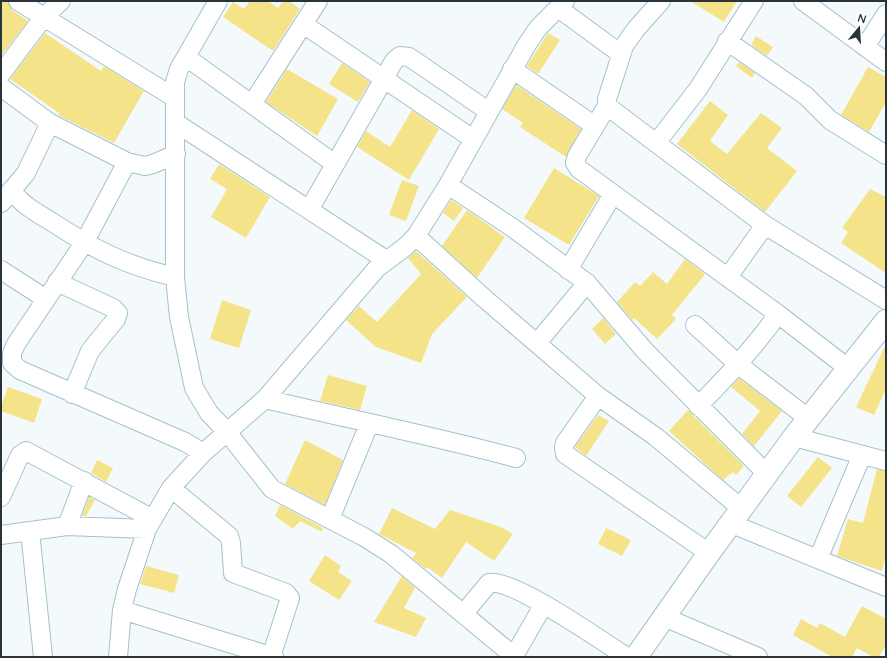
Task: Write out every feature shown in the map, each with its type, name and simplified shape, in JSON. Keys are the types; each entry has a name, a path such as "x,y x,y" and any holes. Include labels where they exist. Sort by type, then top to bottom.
{"street":[{"path":"18,1 175,98"},
{"path":"1,74 44,18 61,1"},
{"path":"218,1 177,75 175,98 175,277 179,317 194,388 209,413 227,432 272,489 330,519 391,554 464,613 514,657 544,604"},
{"path":"252,104 318,1"},
{"path":"661,1 629,38 621,54 607,99 607,106 577,156 575,164 579,169 613,194 728,276 850,369"},
{"path":"657,142 698,89 754,1"},
{"path":"803,1 886,62"},
{"path":"116,655 122,610 150,524 171,488 203,453 265,399 377,268 405,247 416,236 448,186 488,111 538,28 561,5 621,54"},
{"path":"865,47 886,14"},
{"path":"303,24 473,139"},
{"path":"728,40 806,96 830,120 886,155"},
{"path":"309,210 397,57 404,56 418,63 488,111"},
{"path":"186,57 335,164"},
{"path":"512,69 595,126"},
{"path":"1,87 50,123 127,162 145,166 176,154"},
{"path":"607,106 657,142 765,225 886,300"},
{"path":"50,123 30,166 22,179 6,196 29,208 84,242 119,260 149,271 175,277"},
{"path":"176,124 386,260"},
{"path":"127,162 84,242 16,344 12,353 12,363 20,370 185,442 203,453"},
{"path":"448,186 513,228 587,283 645,351 768,475"},
{"path":"568,270 613,194"},
{"path":"728,276 765,225"},
{"path":"416,236 485,299 598,396 656,437 737,516 818,559 886,586"},
{"path":"1,270 46,299"},
{"path":"57,282 113,308 118,313 116,319 90,351 72,394"},
{"path":"537,343 587,283"},
{"path":"698,406 739,365 756,345 778,314"},
{"path":"636,657 709,553 768,475 794,437 850,369 886,321"},
{"path":"695,325 739,365 809,419"},
{"path":"598,396 565,443 565,454 709,553"},
{"path":"265,399 369,424 448,440 516,458"},
{"path":"330,519 369,424"},
{"path":"794,437 886,461"},
{"path":"1,497 20,455 26,451 84,481 150,524"},
{"path":"818,559 862,455"},
{"path":"67,526 84,481"},
{"path":"122,610 272,657 290,598 286,593 233,573 231,543 228,536 171,488"},
{"path":"1,535 67,526 150,524"},
{"path":"30,531 43,657"},
{"path":"464,613 489,583 502,583 544,604 627,657"},
{"path":"664,617 758,657"}],"building":[{"path":"1,1 8,2 12,10 28,21 1,56"},
{"path":"250,1 268,1 278,8 283,1 289,1 300,9 273,51 223,17 233,2 244,9"},
{"path":"690,1 737,1 724,22"},
{"path":"45,33 101,71 104,66 144,91 114,143 58,115 59,113 10,79"},
{"path":"548,33 560,40 538,74 527,66"},
{"path":"756,36 773,47 767,56 751,45"},
{"path":"739,62 755,73 752,78 736,66"},
{"path":"342,63 370,82 358,102 329,84"},
{"path":"868,67 886,77 886,102 869,132 841,115"},
{"path":"287,69 338,99 317,136 266,102"},
{"path":"516,85 581,129 566,157 520,127 523,123 502,109"},
{"path":"710,101 728,115 710,141 727,154 761,113 782,128 767,148 797,171 765,212 677,144"},
{"path":"412,110 439,129 409,180 357,147 366,131 390,147"},
{"path":"219,164 270,197 246,238 211,217 227,189 210,179"},
{"path":"554,168 599,196 569,245 524,218"},
{"path":"402,180 419,186 406,221 389,215"},
{"path":"870,189 886,197 886,273 841,243 848,232 842,228"},
{"path":"451,200 463,208 454,221 443,213"},
{"path":"467,210 505,237 477,278 442,246"},
{"path":"416,251 467,297 432,334 421,363 376,347 346,320 359,306 377,322 421,274 408,258"},
{"path":"685,259 705,274 672,315 676,319 657,339 634,318 632,320 617,302 635,282 640,286 653,272 667,284"},
{"path":"222,300 251,310 239,348 210,339"},
{"path":"603,318 616,334 605,344 592,329"},
{"path":"886,344 886,389 874,415 856,407"},
{"path":"328,375 367,386 360,410 320,401"},
{"path":"739,378 782,411 754,446 742,434 760,411 731,387"},
{"path":"8,387 42,399 34,423 1,411 1,406"},
{"path":"688,410 744,466 736,475 733,472 723,480 669,431"},
{"path":"598,415 609,421 586,456 575,447"},
{"path":"305,440 343,460 325,505 285,484"},
{"path":"818,457 832,468 801,507 787,496"},
{"path":"97,460 113,468 106,482 91,473"},
{"path":"877,469 886,471 886,556 882,571 837,556 848,519 863,523"},
{"path":"89,497 95,500 86,516 82,516"},
{"path":"280,505 323,528 322,532 300,521 293,529 275,516"},
{"path":"392,508 435,529 450,510 501,527 513,534 494,561 466,542 442,578 427,567 426,569 412,558 416,553 379,534"},
{"path":"606,528 631,540 622,556 598,544"},
{"path":"325,555 341,566 338,572 352,581 339,600 309,581"},
{"path":"146,566 179,575 174,593 140,584"},
{"path":"402,576 415,588 404,608 426,618 416,637 374,622"},
{"path":"862,606 886,619 886,645 879,657 873,657 857,648 852,657 832,657 793,635 801,619 817,628 820,623 845,637"}]}
